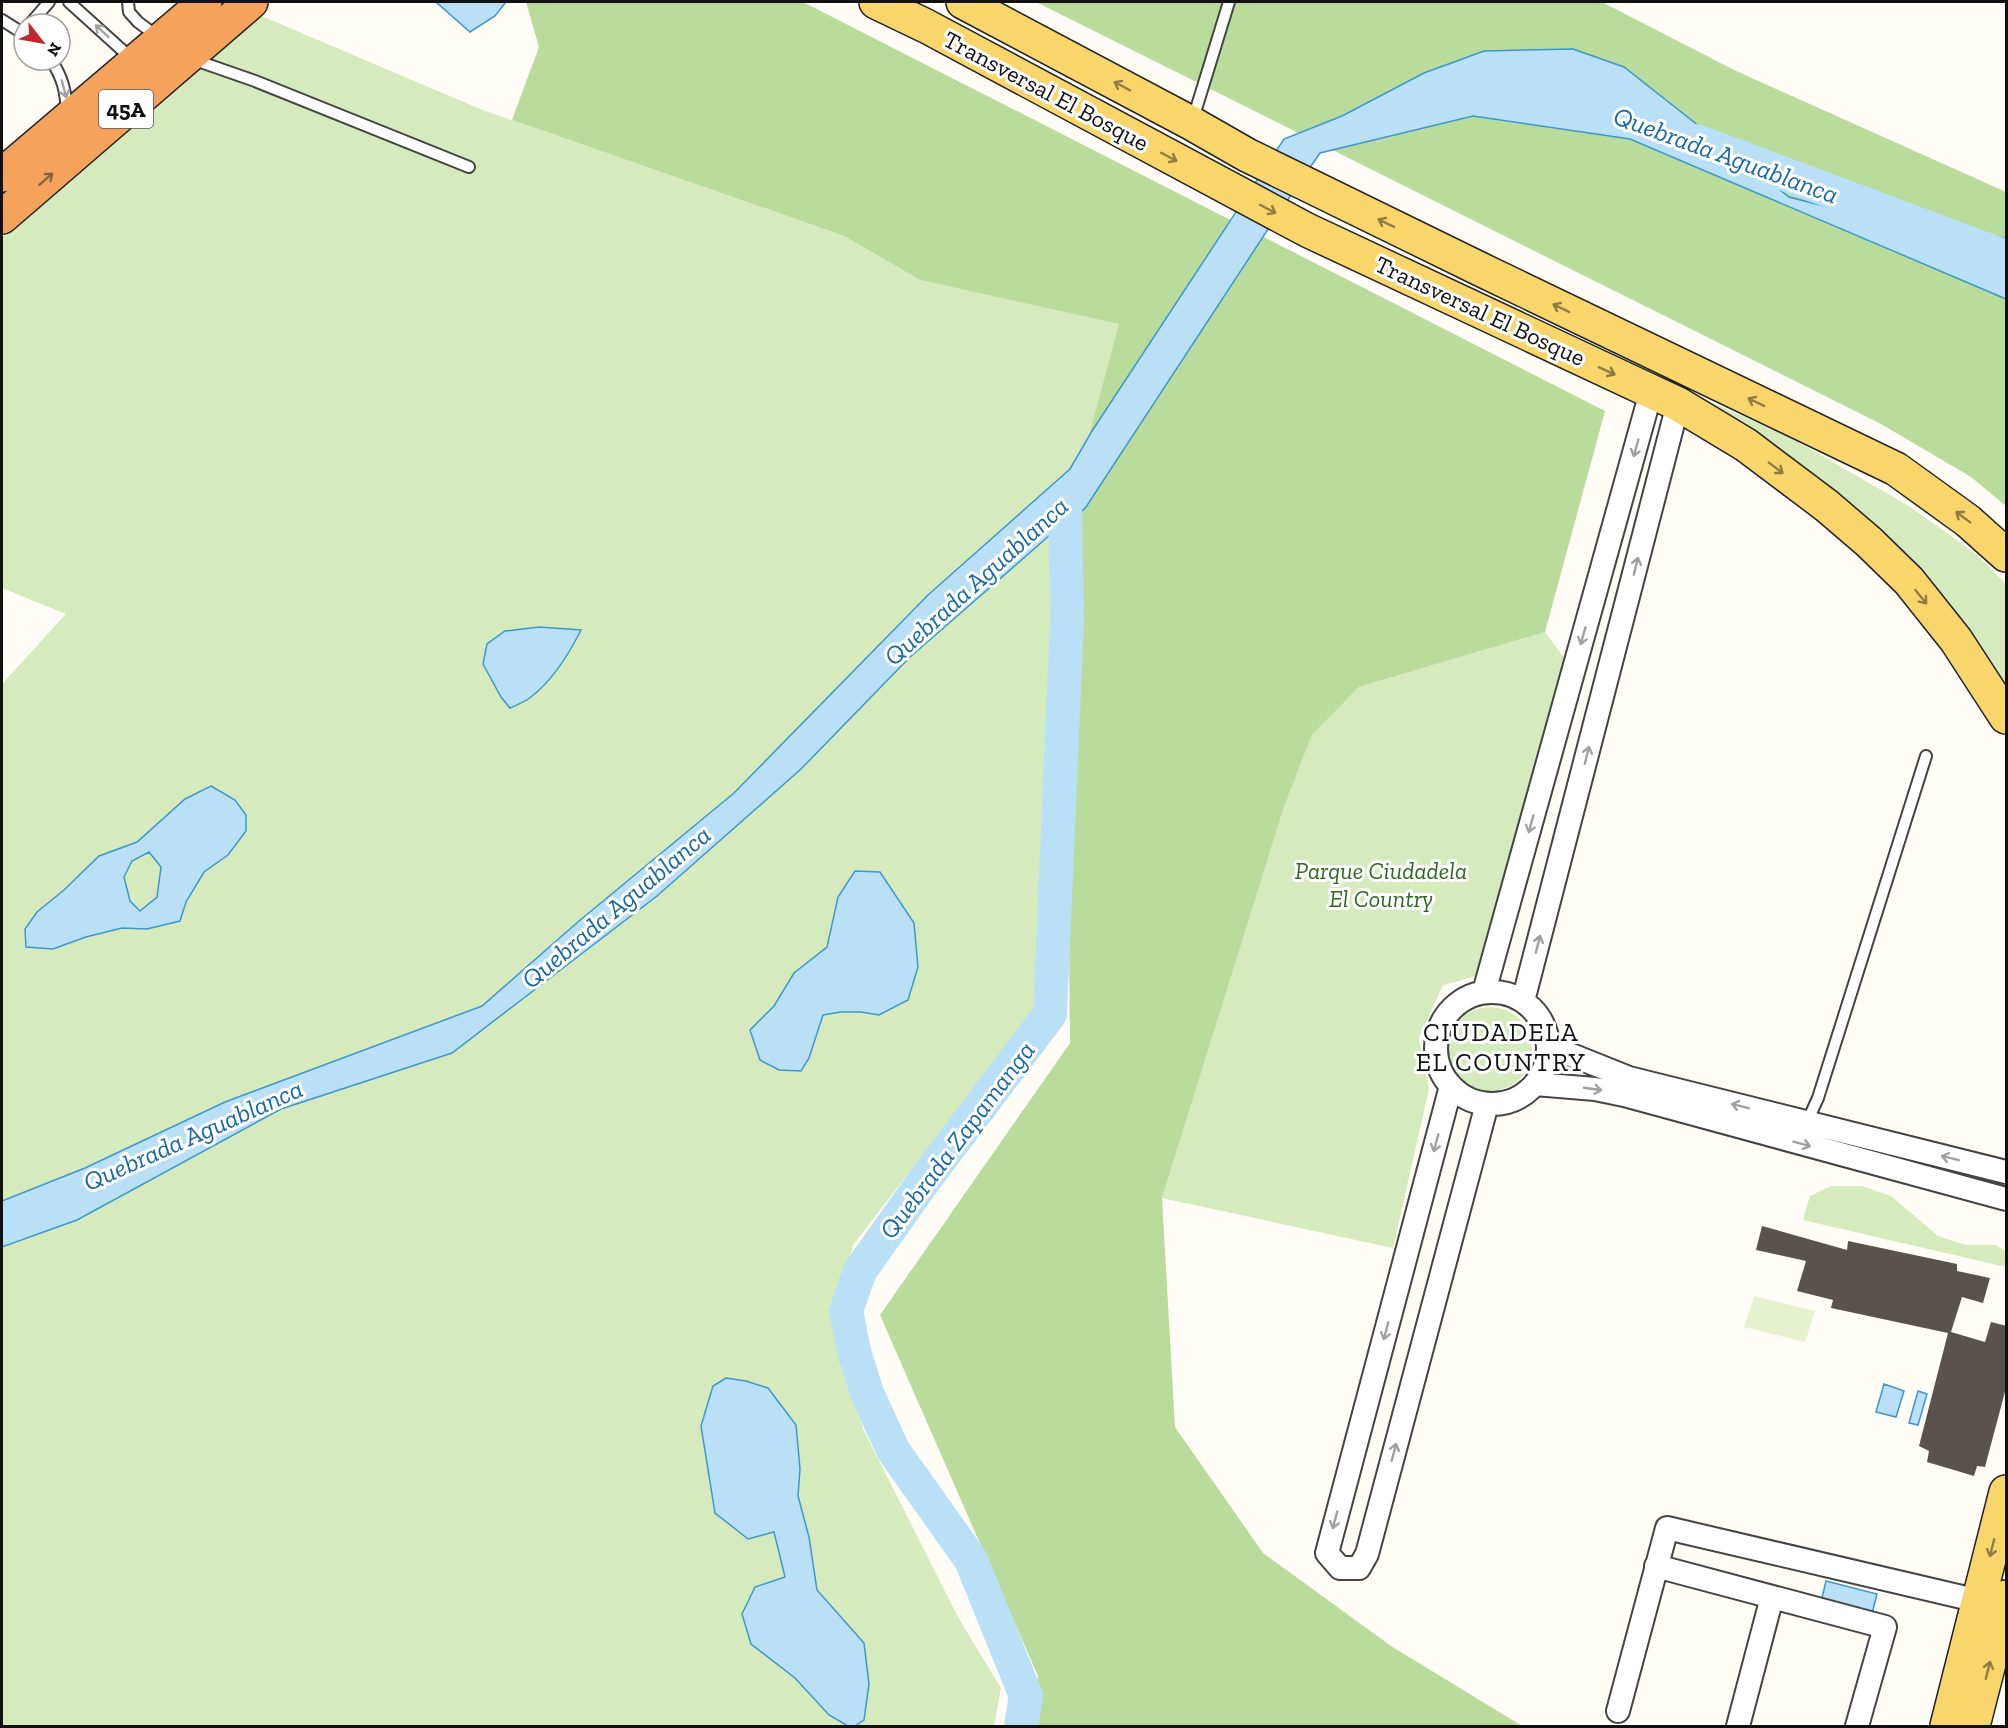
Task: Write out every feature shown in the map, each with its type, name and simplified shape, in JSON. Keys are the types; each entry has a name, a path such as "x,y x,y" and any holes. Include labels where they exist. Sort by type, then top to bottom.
{"highway":[{"name":"45A","path":"2,176 135,61 179,49 205,2"},
{"name":"45A","path":"2,217 179,49 251,2"},
{"path":"179,49 275,2"}],"main road":[{"name":"Transversal El Bosque","path":"876,2 926,26 1307,230 1665,398 1746,445 1827,506 1909,581 1949,631 2007,717"},
{"name":"Transversal El Bosque","path":"963,2 1247,155 1896,469 1968,521 2007,555"},
{"path":"1973,1726 2007,1492"},
{"path":"1947,1726 1993,1599"}],"street":[{"path":"1484,992 1665,398"},
{"path":"1523,1001 1665,398"},
{"path":"1484,992 1511,995 1523,1001 1542,1020 1549,1046 1543,1073 1525,1093 1500,1104 1474,1101 1461,1095 1443,1075 1438,1063 1436,1050 1442,1023 1459,1002 1484,992"},
{"path":"1549,1046 1629,1078 2007,1199"},
{"path":"1535,1084 1595,1089 1772,1125 1807,1122 2007,1173"},
{"path":"1451,1086 1327,1553 1340,1568 1359,1568 1367,1554 1487,1104"},
{"path":"1617,1711 1667,1528 1993,1599"},
{"path":"1656,1566 1885,1627 1857,1726"},
{"path":"1738,1726 1772,1597"}],"lane":[{"path":"69,2 135,61"},
{"path":"128,2 129,12 133,17 179,49 469,167"},
{"path":"1191,123 1229,2"},
{"path":"58,72 66,92 67,120"},
{"path":"1807,1122 1818,1098 1926,756"}],"green space":[{"path":"526,2 803,2 1605,411 1545,632 1359,687 1312,735 1284,807 1162,1198 1175,1427 1263,1553 1391,1646 1522,1726 1032,1726 1038,1676 880,1315 1070,1043 1065,526 1119,324 920,280 844,236 512,120 539,47"},
{"path":"1036,2 1602,2 1734,70 2006,192 2006,506 1971,477 1881,424"},
{"path":"236,5 480,109 844,236 920,280 1120,324 1092,431 1070,469 928,595 734,793 579,921 482,1006 225,1102 85,1168 2,1201 2,684 66,614 2,588 2,212"},
{"path":"1646,373 1791,438 1909,506 1976,554 2006,584 2006,687 1984,652 1944,601"},
{"path":"1058,528 1065,616 1038,1005 853,1245 835,1323 863,1429 959,1619 1001,1688 994,1726 2,1726 2,1247 77,1220 281,1109 452,1053 657,896 801,769 909,658"},
{"name":"Parque Ciudadela El Country","path":"1545,632 1564,658 1477,976 1443,985 1419,1038 1429,1089 1393,1248 1162,1198 1284,807 1312,735 1359,687"},
{"path":"1490,1007 1506,1010 1520,1019 1529,1033 1532,1049 1529,1065 1520,1079 1506,1088 1490,1091 1474,1088 1460,1079 1451,1065 1448,1049 1451,1033 1460,1019 1474,1010"},
{"path":"1831,1186 1862,1186 1891,1196 1938,1236 1966,1245 1995,1245 2006,1251 2006,1267 1803,1220 1810,1196"},
{"path":"1754,1296 1815,1311 1805,1342 1744,1327"}],"water":[{"path":"436,2 506,2 495,16 470,32"},
{"path":"1573,49 1624,67 1789,197 1890,223 2006,239 2006,299 1630,139 1473,116 1320,153 1086,507 1075,518 1058,528 909,658 801,769 657,896 452,1053 281,1109 77,1220 2,1247 2,1201 85,1168 225,1102 482,1006 579,921 734,793 928,595 1070,469 1092,431 1284,139 1342,116 1424,73 1484,51"},
{"path":"539,627 581,630 566,657 546,683 529,699 510,708 501,697 483,664 487,644 505,631"},
{"path":"211,786 235,800 246,815 246,831 228,855 204,872 186,902 180,921 147,929 122,928 86,937 53,949 26,947 25,929 37,912 99,856 137,842 185,799","holes":["149,852 161,867 157,897 140,911 130,901 124,877 132,861"]},
{"path":"855,871 880,872 914,923 918,967 908,1000 879,1015 841,1012 823,1015 809,1058 801,1071 779,1070 760,1060 750,1030 774,1006 794,973 827,947 838,897"},
{"path":"726,1378 768,1388 796,1425 800,1469 798,1496 809,1537 817,1590 864,1643 869,1684 864,1720 855,1726 848,1726 829,1715 795,1678 751,1644 742,1614 755,1587 785,1577 774,1532 748,1539 715,1513 701,1426 713,1386"},
{"path":"1884,1384 1904,1391 1896,1417 1876,1412"},
{"path":"1918,1391 1927,1394 1918,1425 1909,1423"},
{"path":"1826,1581 1877,1594 1872,1614 1821,1602"}],"building":[{"path":"1762,1226 1847,1250 1848,1241 1957,1264 1957,1271 1990,1278 1983,1303 1962,1297 1951,1332 1985,1342 1991,1322 2007,1326 2007,1384 1985,1467 1977,1466 1974,1476 1927,1462 1929,1451 1919,1446 1948,1333 1831,1308 1833,1300 1797,1291 1806,1261 1756,1250"}],"waterway":[{"name":"Quebrada Aguablanca","path":"1696,141 2006,257"},
{"name":"Quebrada Zapamanga","path":"1021,1726 1026,1696 971,1560 893,1450 867,1393 854,1351 846,1311 860,1271 923,1182 1050,1014 1067,619 1065,506"}],"district":[{"name":"CIUDADELA EL COUNTRY","path":"1501,1047"}]}
